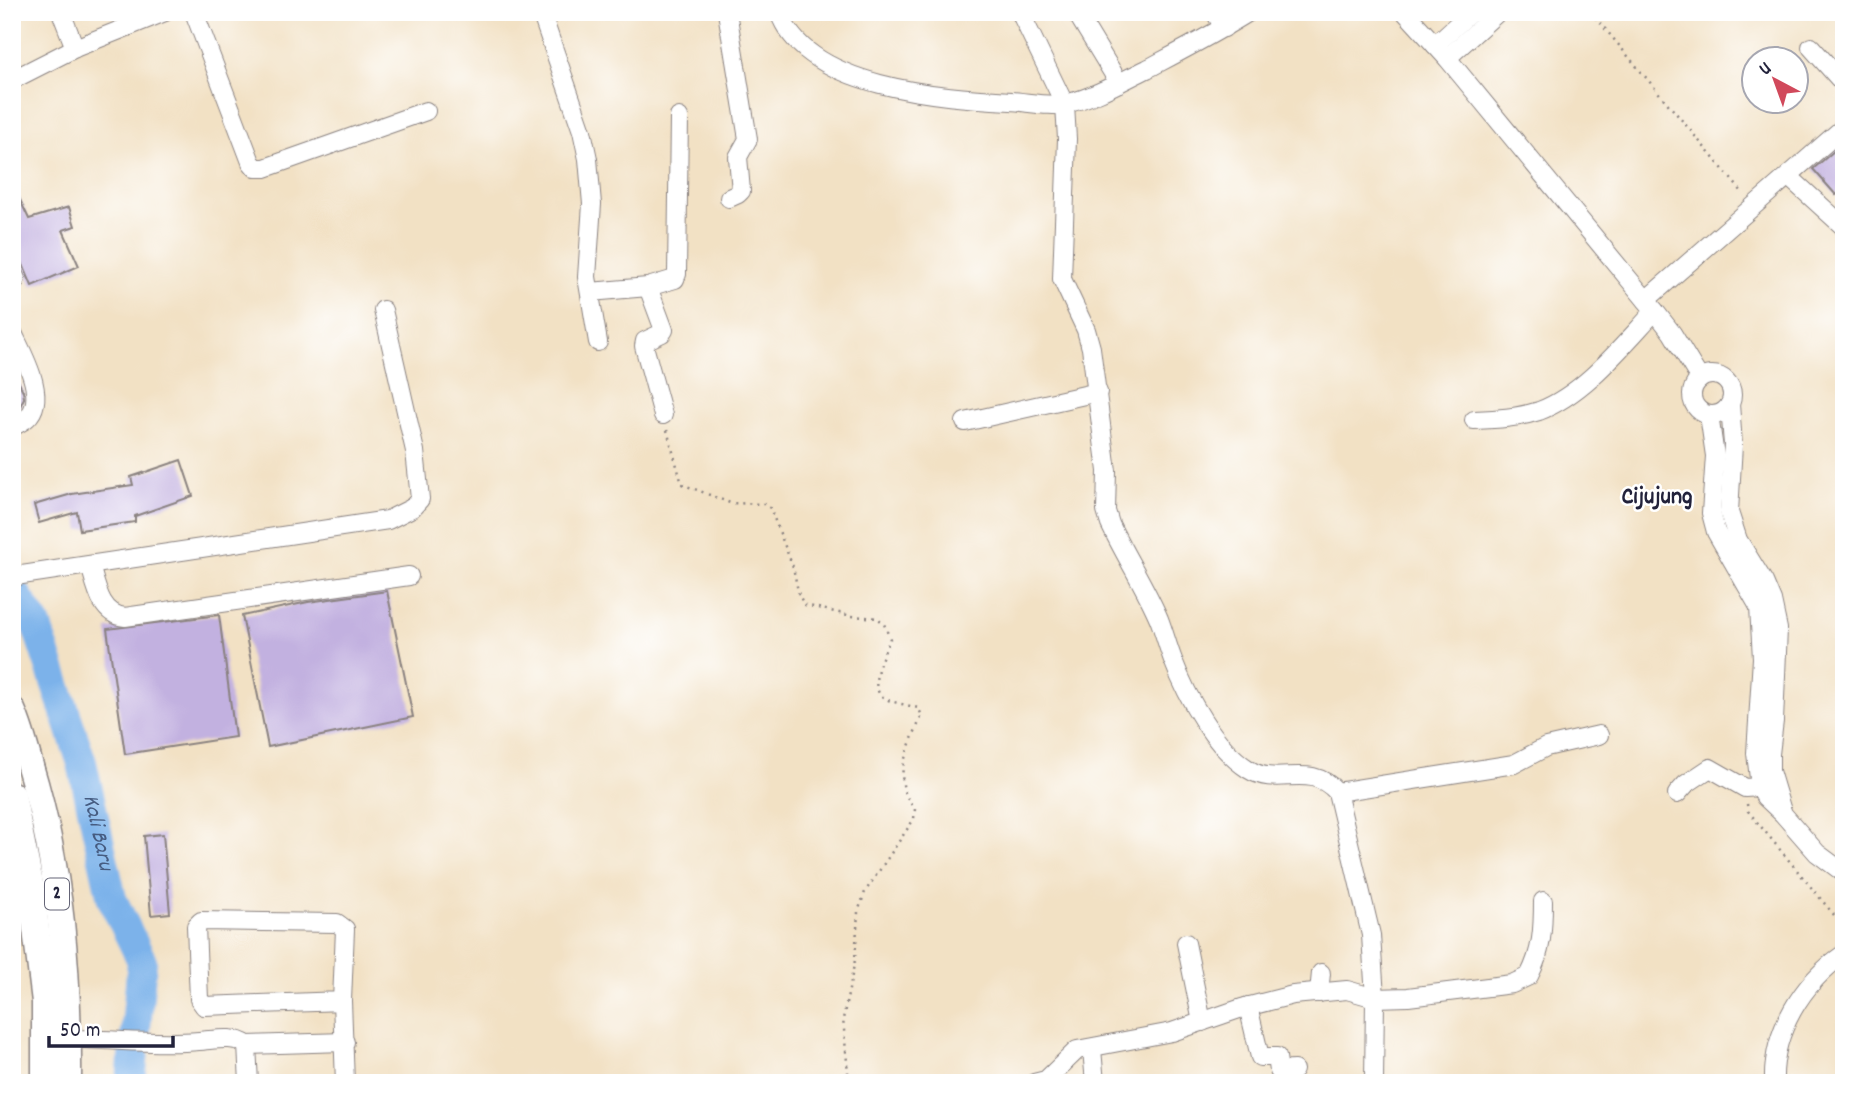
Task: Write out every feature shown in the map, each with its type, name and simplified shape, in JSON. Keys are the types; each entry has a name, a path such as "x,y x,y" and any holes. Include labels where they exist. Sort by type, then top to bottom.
{"highway":[{"name":"2","path":"12,710 37,790 55,868 67,987 68,1083"},
{"name":"2","path":"13,797 31,889 44,990 45,1083"}],"street":[{"path":"61,12 75,48"},
{"path":"12,80 75,48 166,12"},
{"path":"194,12 251,162 256,168 265,168 426,111"},
{"path":"541,12 582,131 588,159 592,204 587,268 598,342"},
{"path":"727,12 748,139 738,157 741,191 729,198"},
{"path":"779,12 792,36 802,47 854,75 937,96 1065,104 1119,83 1219,20 1249,12"},
{"path":"1020,12 1065,104 1068,139 1062,279 1086,330 1098,392 1107,471 1106,511 1110,524 1159,620 1174,662 1216,739 1250,770 1279,777 1319,777 1337,792 1371,935 1375,998 1374,1083"},
{"path":"1076,12 1119,83"},
{"path":"1405,12 1651,305 1700,379"},
{"path":"1441,52 1471,12"},
{"path":"1441,52 1498,12"},
{"path":"1811,47 1844,84"},
{"path":"590,292 648,287 671,282 677,274 679,117"},
{"path":"1474,420 1509,419 1538,411 1562,399 1605,365 1651,305 1754,207 1844,127"},
{"path":"1788,176 1844,227"},
{"path":"648,287 664,330 645,341 644,346 663,415"},
{"path":"17,577 388,520 416,504 420,493 415,451 383,310"},
{"path":"12,331 36,392 35,404 27,418 12,427"},
{"path":"1718,375 1726,380 1731,387 1732,396 1727,410 1709,415 1700,411 1692,395 1694,386 1700,379 1718,375"},
{"path":"965,422 1098,392"},
{"path":"1730,404 1733,445 1729,512 1738,540 1764,582 1776,610 1778,652 1770,771 1783,814"},
{"path":"1709,415 1715,456 1711,513 1716,532 1759,607 1760,615 1762,658 1752,788"},
{"path":"90,565 106,608 116,616 125,617 409,576"},
{"path":"1337,792 1514,764 1546,747 1599,735"},
{"path":"1682,789 1710,768 1752,788 1783,814 1817,853 1843,874"},
{"path":"1034,1083 1046,1080 1077,1050 1172,1032 1248,1006 1293,995 1347,990 1375,998 1408,997 1512,984 1529,976 1539,957 1543,936 1543,901"},
{"path":"342,1001 204,1006 199,999 196,926 201,920 337,923 345,929 342,1001 345,1083"},
{"path":"1186,943 1202,1022"},
{"path":"1774,1083 1773,1066 1780,1036 1794,1005 1811,983 1844,954"},
{"path":"1319,993 1321,973"},
{"path":"1248,1006 1260,1057 1277,1057 1279,1071 1294,1070"},
{"path":"69,1039 159,1044 231,1039 247,1045 345,1042"},
{"path":"247,1045 249,1083"},
{"path":"1092,1049 1095,1083"}],"path":[{"path":"1591,12 1754,207"},
{"path":"663,415 682,484 730,503 764,504 770,508 793,567 799,597 805,605 852,616 878,618 884,624 890,639 875,683 886,700 918,708 922,715 900,776 905,798 915,809 914,820 865,892 858,912 855,960 843,1019 849,1083"},
{"path":"1752,788 1748,811 1844,927"}],"building":[{"path":"1842,144 1844,188 1836,195 1813,169"},
{"path":"12,183 29,219 69,207 75,226 63,230 79,266 32,286 16,248 12,249"},
{"path":"12,368 24,398 18,410 12,414"},
{"path":"181,460 193,496 135,516 135,522 80,530 77,512 39,523 34,505 72,494 133,485 131,477"},
{"path":"387,591 413,717 268,747 242,616 308,602"},
{"path":"219,615 235,737 125,754 107,629"},
{"path":"163,834 170,913 151,915 144,836"}],"waterway":[{"name":"Kali Baru","path":"12,588 36,624 82,763 112,899 142,961 131,1083"}],"district":[{"name":"Cijujung","path":"1657,498"}]}
